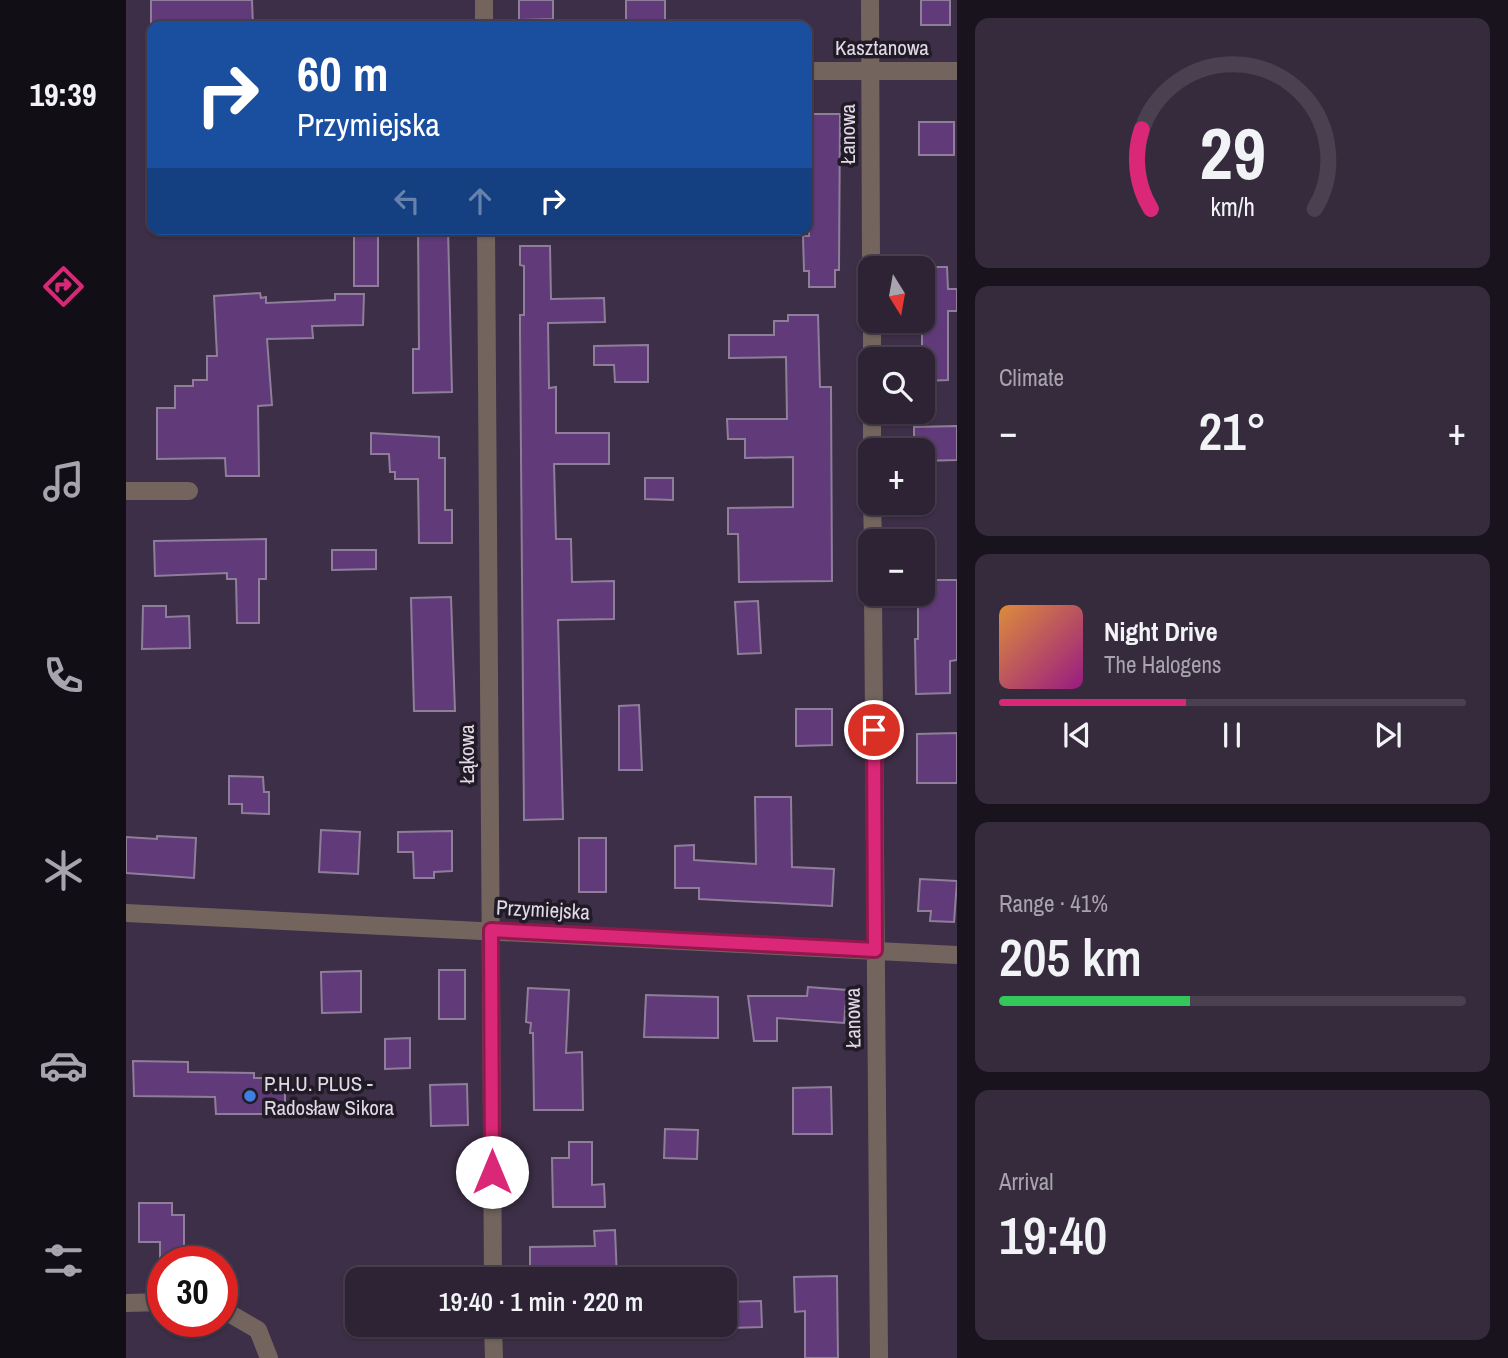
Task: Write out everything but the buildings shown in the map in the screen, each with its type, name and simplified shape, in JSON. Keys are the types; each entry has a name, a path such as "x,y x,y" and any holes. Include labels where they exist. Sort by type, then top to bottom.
{"street":[{"path":"484,0 484,21"},
{"name":"Łanowa","path":"870,0 871,256"},
{"name":"Kasztanowa","path":"812,71 957,71"},
{"name":"Łąkowa","path":"486,235 493,1267"},
{"path":"126,491 189,491"},
{"name":"Łanowa","path":"873,606 879,1358"},
{"name":"Przymiejska","path":"126,913 957,955"},
{"path":"126,1303 147,1303"},
{"path":"238,1318 258,1330 269,1358"},
{"path":"494,1337 494,1358"}],"place":[{"name":"P.H.U. PLUS - Radosław Sikora","path":"250,1096"}],"route":[{"path":"492,1172 491,930 875,950 874,730"}]}
